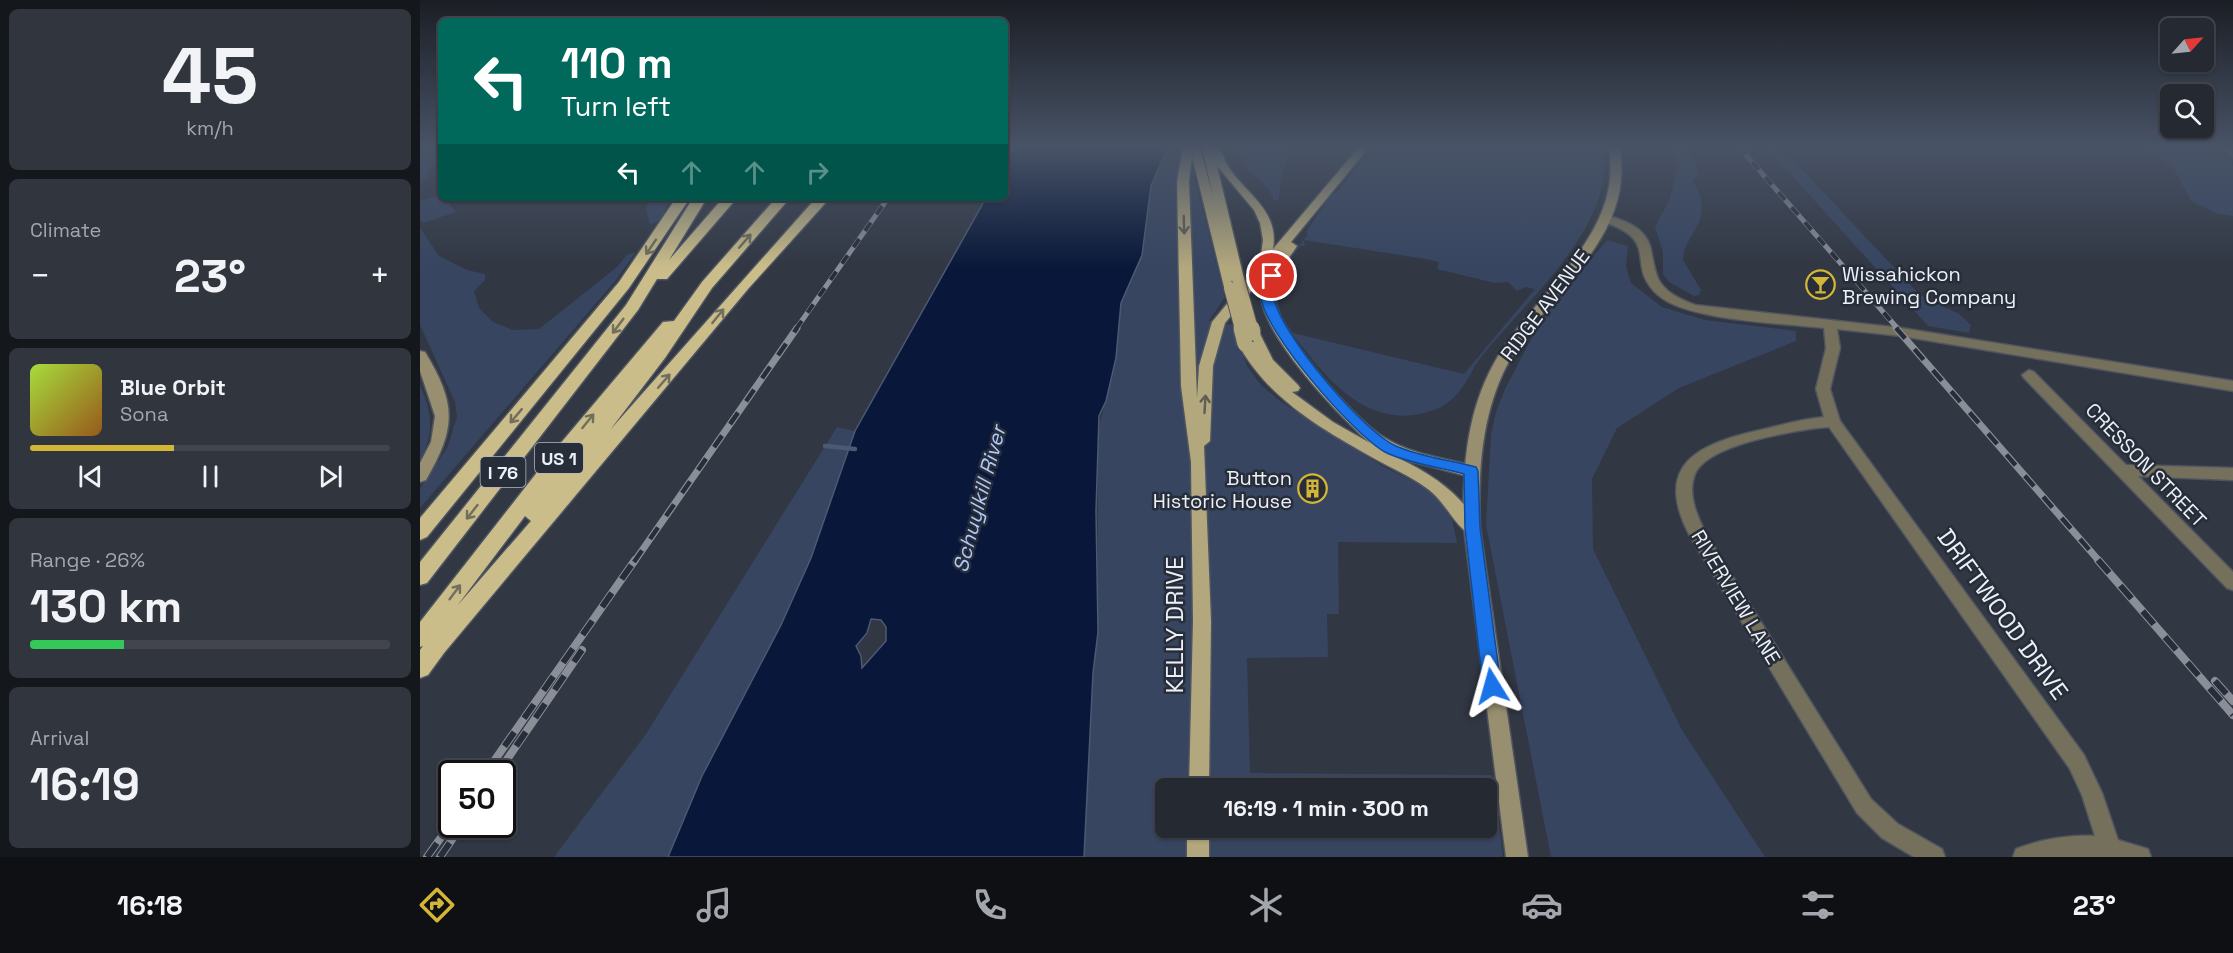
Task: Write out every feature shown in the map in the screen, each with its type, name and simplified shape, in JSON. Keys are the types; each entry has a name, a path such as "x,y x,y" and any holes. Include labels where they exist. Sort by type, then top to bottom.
{"highway":[{"path":"420,532 618,292 681,201"},
{"name":"I 76","path":"420,577 632,308 698,201"},
{"path":"632,308 698,237 728,201"},
{"name":"I 76","path":"420,668 427,643 659,354 707,285 780,201"},
{"path":"427,643 820,201"}],"main road":[{"name":"KELLY DRIVE","path":"1183,187 1188,386 1199,462"},
{"path":"1206,187 1257,366 1279,390 1382,450 1439,489 1472,528"},
{"path":"1215,187 1234,283"},
{"path":"1240,187 1264,215 1269,243 1264,265"},
{"name":"KELLY DRIVE","path":"1199,778 1202,621 1199,462 1206,366 1213,336 1227,309 1331,187"},
{"name":"RIDGE AVENUE","path":"1517,857 1472,528 1471,471 1483,407 1498,368 1515,339 1581,258 1605,219 1615,187"},
{"path":"1320,200 1272,276 1267,296 1269,309 1307,365 1382,450 1446,472 1471,471"},
{"path":"420,355 443,414 439,443 420,476"},
{"path":"1198,838 1198,857"}],"street":[{"path":"1605,219 1630,228 1639,235 1644,244 1651,282 1667,297 1683,305 1705,311 1931,336 2233,386"},
{"name":"DRIFTWOOD DRIVE","path":"1830,324 1833,348 1823,389 1833,422 2077,762 2092,793 2110,848"},
{"name":"CRESSON STREET","path":"2029,375 2233,583"},
{"name":"RIVERVIEW LANE","path":"1833,422 1817,422 1728,442 1708,451 1692,465 1684,483 1684,505 1697,534 1854,792 1876,819 1903,841 1934,857"},
{"path":"2123,470 2233,474"},
{"path":"2024,857 2061,846 2110,848 2140,857"}],"shaded area":[{"path":"1151,187 1197,187 1225,297 1209,321 1233,325 1247,366 1261,385 1280,401 1382,466 1433,491 1451,514 1457,543 1338,542 1339,614 1327,614 1328,657 1247,658 1250,773 1492,775 1492,778 1155,778 1155,838 1497,838 1497,812 1503,857 1084,857 1093,673 1098,632 1098,431 1116,358 1121,303 1117,300 1142,255"},
{"path":"1267,187 1280,187 1279,200 1274,201"},
{"path":"1341,187 1601,187 1598,200 1581,236 1541,289 1482,356 1454,397 1439,408 1410,415 1391,415 1373,410 1356,401 1313,361 1288,328 1278,311 1275,298 1278,281 1282,272 1331,195","holes":["1304,240 1439,262 1437,269 1495,283 1508,282 1517,291 1525,287 1535,289 1464,374 1293,333 1279,309 1277,289 1280,279 1300,246 1305,246"]},
{"path":"1673,187 1696,187 1701,198 1700,220 1684,250 1683,260 1701,290 1699,295 1694,296 1669,282 1663,274 1663,252 1655,227 1670,199"},
{"path":"1802,187 1818,187 1920,295 1959,314 1971,325 1969,333 1928,326"},
{"path":"2184,187 2233,187 2233,216 2218,214 2191,201"},
{"path":"438,196 438,201 447,201 456,212 423,223 420,219 420,201"},
{"path":"649,201 670,201 660,220 650,225 646,209"},
{"path":"420,228 439,256 467,270 485,274 485,280 474,291 479,308 493,322 513,330 539,329 617,267 628,254 635,253 616,280 420,508 420,488 447,448 457,417 455,402 420,325"},
{"path":"1607,240 1628,246 1626,267 1631,283 1662,307 1705,320 1796,331 1796,341 1679,388 1617,428 1592,479 1593,549 1682,730 1765,857 1551,857 1486,525 1491,434 1505,389 1540,322"},
{"path":"420,385 429,414 430,431 420,460"},
{"path":"837,427 855,431 811,558 781,625 702,776 668,857 554,857 646,734"}],"water":[{"name":"Schuylkill River","path":"1008,187 1151,187 1142,255 1121,303 1116,358 1106,401 1099,416 1096,511 1098,632 1093,673 1084,857 668,857 702,776 781,625 811,558 855,431 984,201 1008,201","holes":["871,619 881,620 886,627 886,641 862,668 861,656 856,646 867,633"]}],"waterway":[{"path":"825,446 855,449"}],"railway":[{"path":"1774,187 1898,329"},
{"path":"796,329 886,201"},
{"path":"634,562 797,328"},
{"path":"1896,328 2100,562"},
{"path":"495,760 635,560"},
{"path":"2098,560 2233,715"},
{"path":"507,760 582,650"},
{"path":"2215,681 2233,701"},
{"path":"427,857 441,838"},
{"path":"440,857 453,838"}],"place":[{"name":"Wissahickon Brewing Company","path":"1821,285"},
{"name":"Button Historic House","path":"1313,489"}],"route":[{"path":"1272,276 1267,296 1269,309 1276,323 1307,365 1362,429 1390,449 1471,471 1472,528 1492,686"}]}
